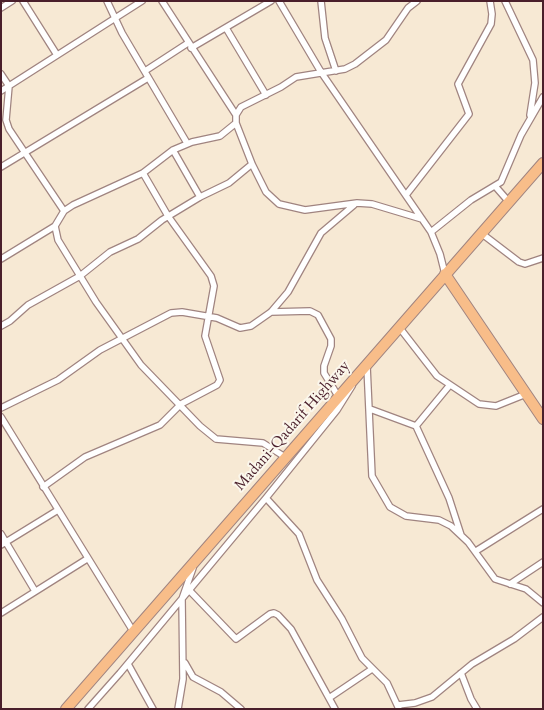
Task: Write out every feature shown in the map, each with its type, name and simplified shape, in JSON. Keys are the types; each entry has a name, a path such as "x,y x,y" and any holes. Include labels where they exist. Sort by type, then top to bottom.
{"highway":[{"name":"Madani-Qadarif Highway","path":"66,709 543,163"},
{"path":"445,274 543,420"}],"street":[{"path":"1,8 12,1"},
{"path":"23,1 57,55"},
{"path":"107,1 148,78 187,143"},
{"path":"1,91 142,1"},
{"path":"162,1 236,115"},
{"path":"145,72 271,1"},
{"path":"279,1 321,72 431,232 440,254 445,274"},
{"path":"321,1 325,38 336,71"},
{"path":"417,1 408,8 386,40 355,64 336,71 296,77 241,107 236,115 236,123 252,164 266,192 279,204 305,210 356,203 382,206 422,219"},
{"path":"406,195 469,114 468,105 458,89 458,84 491,24 490,1"},
{"path":"505,1 533,60 535,83 529,120"},
{"path":"226,28 266,94"},
{"path":"1,74 9,86 6,120 14,136 64,211"},
{"path":"1,167 148,78"},
{"path":"431,232 478,195 495,186 505,177 529,120 543,97"},
{"path":"1,259 55,226 64,211 88,197 143,173 173,150 187,143 214,139 236,123"},
{"path":"173,150 200,197"},
{"path":"1,326 34,302 80,276 110,252 138,239 168,216 200,197 230,183 252,164"},
{"path":"43,487 85,457 160,425 181,404 217,384 220,380 205,336 207,316 214,286 211,276 168,216 143,173"},
{"path":"495,186 508,202"},
{"path":"1,408 58,380 92,354 171,313 182,312 207,316 246,328 271,312 295,280 321,233 356,203"},
{"path":"55,226 58,240 80,276 141,365 181,404 200,426 216,439 263,443 285,457"},
{"path":"481,233 519,262 525,264 543,258"},
{"path":"271,312 310,311 318,315 331,339 324,373 338,396"},
{"path":"399,327 437,376 449,386 479,404 496,406 526,394"},
{"path":"367,364 372,476 390,507 406,516 439,520 461,535 476,551 495,579 532,592 543,603"},
{"path":"88,709 128,664 337,410 359,373"},
{"path":"416,426 449,386"},
{"path":"370,409 416,426 449,498 461,535"},
{"path":"1,417 133,632"},
{"path":"266,498 299,534 317,580 342,619 362,658 387,683 398,707 432,697 461,673 543,617"},
{"path":"476,551 543,509"},
{"path":"4,544 58,510"},
{"path":"1,534 4,544 35,591"},
{"path":"1,613 87,559"},
{"path":"178,709 183,679 182,599 196,560"},
{"path":"510,584 543,562"},
{"path":"189,590 236,639 270,614 278,615 291,629 335,709"},
{"path":"183,659 193,676 221,692 242,709"},
{"path":"128,664 153,709"},
{"path":"329,698 372,669"},
{"path":"461,673 477,709"}]}
